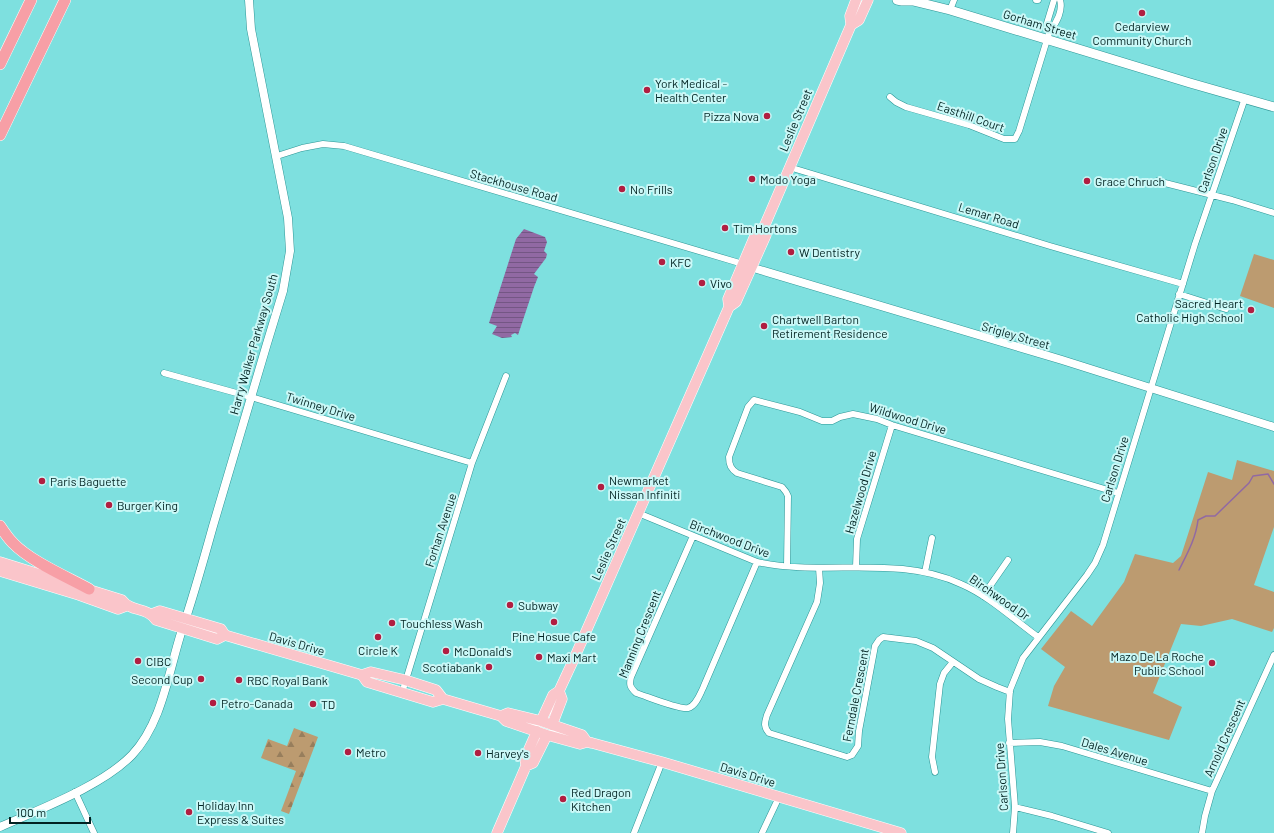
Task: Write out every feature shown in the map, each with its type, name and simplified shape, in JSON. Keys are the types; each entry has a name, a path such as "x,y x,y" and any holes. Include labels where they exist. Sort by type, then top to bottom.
{"highway":[{"path":"0,64 31,0"},
{"path":"0,135 65,0"},
{"path":"0,526 12,543 18,548 48,567 89,589"}],"main road":[{"name":"Leslie Street","path":"497,833 526,766 525,758 541,721 553,695 559,691 729,307 728,299 747,266 757,231 764,227 851,25 850,16 856,0"},
{"name":"Leslie Street","path":"851,25 859,20 868,0"},
{"name":"Gorham Street","path":"897,0 912,0 1049,34 1190,83 1274,107"},
{"name":"Davis Drive","path":"0,562 122,600 126,606"},
{"name":"Davis Drive","path":"0,572 79,595 118,609 126,606 152,614 160,611 186,618 221,629 225,635 362,675 372,672 405,680 436,690 443,698 501,716 506,722 580,744 587,742 662,762 779,796 883,830 901,833"},
{"name":"Davis Drive","path":"152,614 156,620 217,639 225,635"},
{"name":"Davis Drive","path":"362,675 367,682 433,702 443,698"},
{"name":"Leslie Street","path":"526,766 533,763 552,725 562,699 559,691"},
{"name":"Davis Drive","path":"501,716 508,713 541,721 582,735 587,742"}],"street":[{"name":"Harry Walker Parkway South","path":"0,827 76,792 119,767 135,751 156,714 183,629 283,291 290,251 288,218 251,30 250,0"},
{"path":"950,10 954,0"},
{"path":"1049,34 1047,23 1054,0"},
{"path":"1049,34 1056,25 1061,4 1060,0"},
{"name":"Easthill Court","path":"890,97 906,107 970,125 1004,140 1015,139 1020,131 1049,34"},
{"name":"Carlson Drive","path":"1013,833 1015,807 1008,719 1010,692 1023,658 1095,563 1103,545 1179,294 1245,98"},
{"name":"Stackhouse Road","path":"277,156 302,148 323,144 344,146 747,266"},
{"name":"Lemar Road","path":"789,167 1050,246 1183,284"},
{"path":"1157,181 1274,213"},
{"name":"Srigley Street","path":"747,266 1062,360 1274,427"},
{"path":"1179,294 1226,309"},
{"name":"Twinney Drive","path":"164,373 251,397 472,463"},
{"name":"Forhan Avenue","path":"402,693 472,463 506,376"},
{"name":"Wildwood Drive","path":"787,566 788,496 786,492 782,487 737,473 730,465 729,457 750,403 754,400 800,412 822,421 832,421 840,417 853,414 877,419 892,425 1118,493"},
{"name":"Hazelwood Drive","path":"856,567 857,539 892,425"},
{"name":"Birchwood Drive","path":"638,513 757,562 771,565 818,568"},
{"name":"Manning Crescent","path":"693,536 631,677 629,684 636,693 679,708 688,708 694,704 757,562"},
{"path":"818,568 880,567 925,572 932,538"},
{"path":"983,596 1008,560"},
{"name":"Ferndale Crescent","path":"818,568 820,583 817,602 764,723 765,729 770,733 847,757 852,755 858,746 859,731 876,646 879,640 883,637 916,641 933,648 979,679 1010,692"},
{"name":"Birchwood Dr","path":"925,572 942,576 983,596 1038,637"},
{"name":"Arnold Crescent","path":"1202,833 1212,791 1274,655"},
{"path":"935,772 932,757 940,684 944,673 953,662"},
{"name":"Dales Avenue","path":"1009,743 1040,742 1062,746 1212,791"},
{"path":"634,833 662,762"},
{"path":"76,792 94,833"},
{"path":"762,833 779,796"},
{"path":"1015,807 1041,813 1108,833"}],"green space":[{"path":"1254,254 1274,260 1274,308 1240,296"},
{"path":"1237,460 1274,471 1274,527 1254,585 1274,592 1274,628 1272,632 1232,619 1201,626 1181,624 1153,693 1182,707 1169,740 1048,706 1054,686 1065,667 1041,649 1071,611 1092,626 1124,582 1135,554 1173,563 1181,556 1208,472 1232,480"},
{"path":"294,728 318,737 289,814 281,811 296,771 261,758 268,739 287,746"}],"shaded area":[{"path":"524,229 545,237 547,242 544,251 547,254 546,258 534,274 538,277 518,335 515,333 511,335 512,337 502,338 492,334 497,326 489,323 516,239"}],"waterway":[{"path":"1179,570 1193,540 1198,520 1206,516 1215,516 1249,483 1253,476 1268,474 1274,484"}],"place":[{"name":"Cedarview Community Church","path":"1142,13"},
{"name":"York Medical - Health Center","path":"647,90"},
{"name":"Pizza Nova","path":"767,116"},
{"name":"Modo Yoga","path":"752,179"},
{"name":"Grace Chruch","path":"1087,181"},
{"name":"No Frills","path":"622,189"},
{"name":"Tim Hortons","path":"725,228"},
{"name":"W Dentistry","path":"791,252"},
{"name":"KFC","path":"662,262"},
{"name":"Vivo","path":"702,283"},
{"name":"Sacred Heart Catholic High School","path":"1251,310"},
{"name":"Chartwell Barton Retirement Residence","path":"764,326"},
{"name":"Paris Baguette","path":"42,481"},
{"name":"Newmarket Nissan Infiniti","path":"601,487"},
{"name":"Burger King","path":"109,505"},
{"name":"Subway","path":"510,605"},
{"name":"Pine Hosue Cafe","path":"554,622"},
{"name":"Touchless Wash","path":"392,623"},
{"name":"Circle K","path":"378,637"},
{"name":"McDonald's","path":"446,651"},
{"name":"Maxi Mart","path":"539,657"},
{"name":"CIBC","path":"138,661"},
{"name":"Mazo De La Roche Public School","path":"1212,663"},
{"name":"Scotiabank","path":"489,667"},
{"name":"Second Cup","path":"201,679"},
{"name":"RBC Royal Bank","path":"239,680"},
{"name":"Petro-Canada","path":"213,703"},
{"name":"TD","path":"313,704"},
{"name":"Metro","path":"348,752"},
{"name":"Harvey's","path":"478,753"},
{"name":"Red Dragon Kitchen","path":"563,799"},
{"name":"Holiday Inn Express & Suites","path":"189,812"}]}
